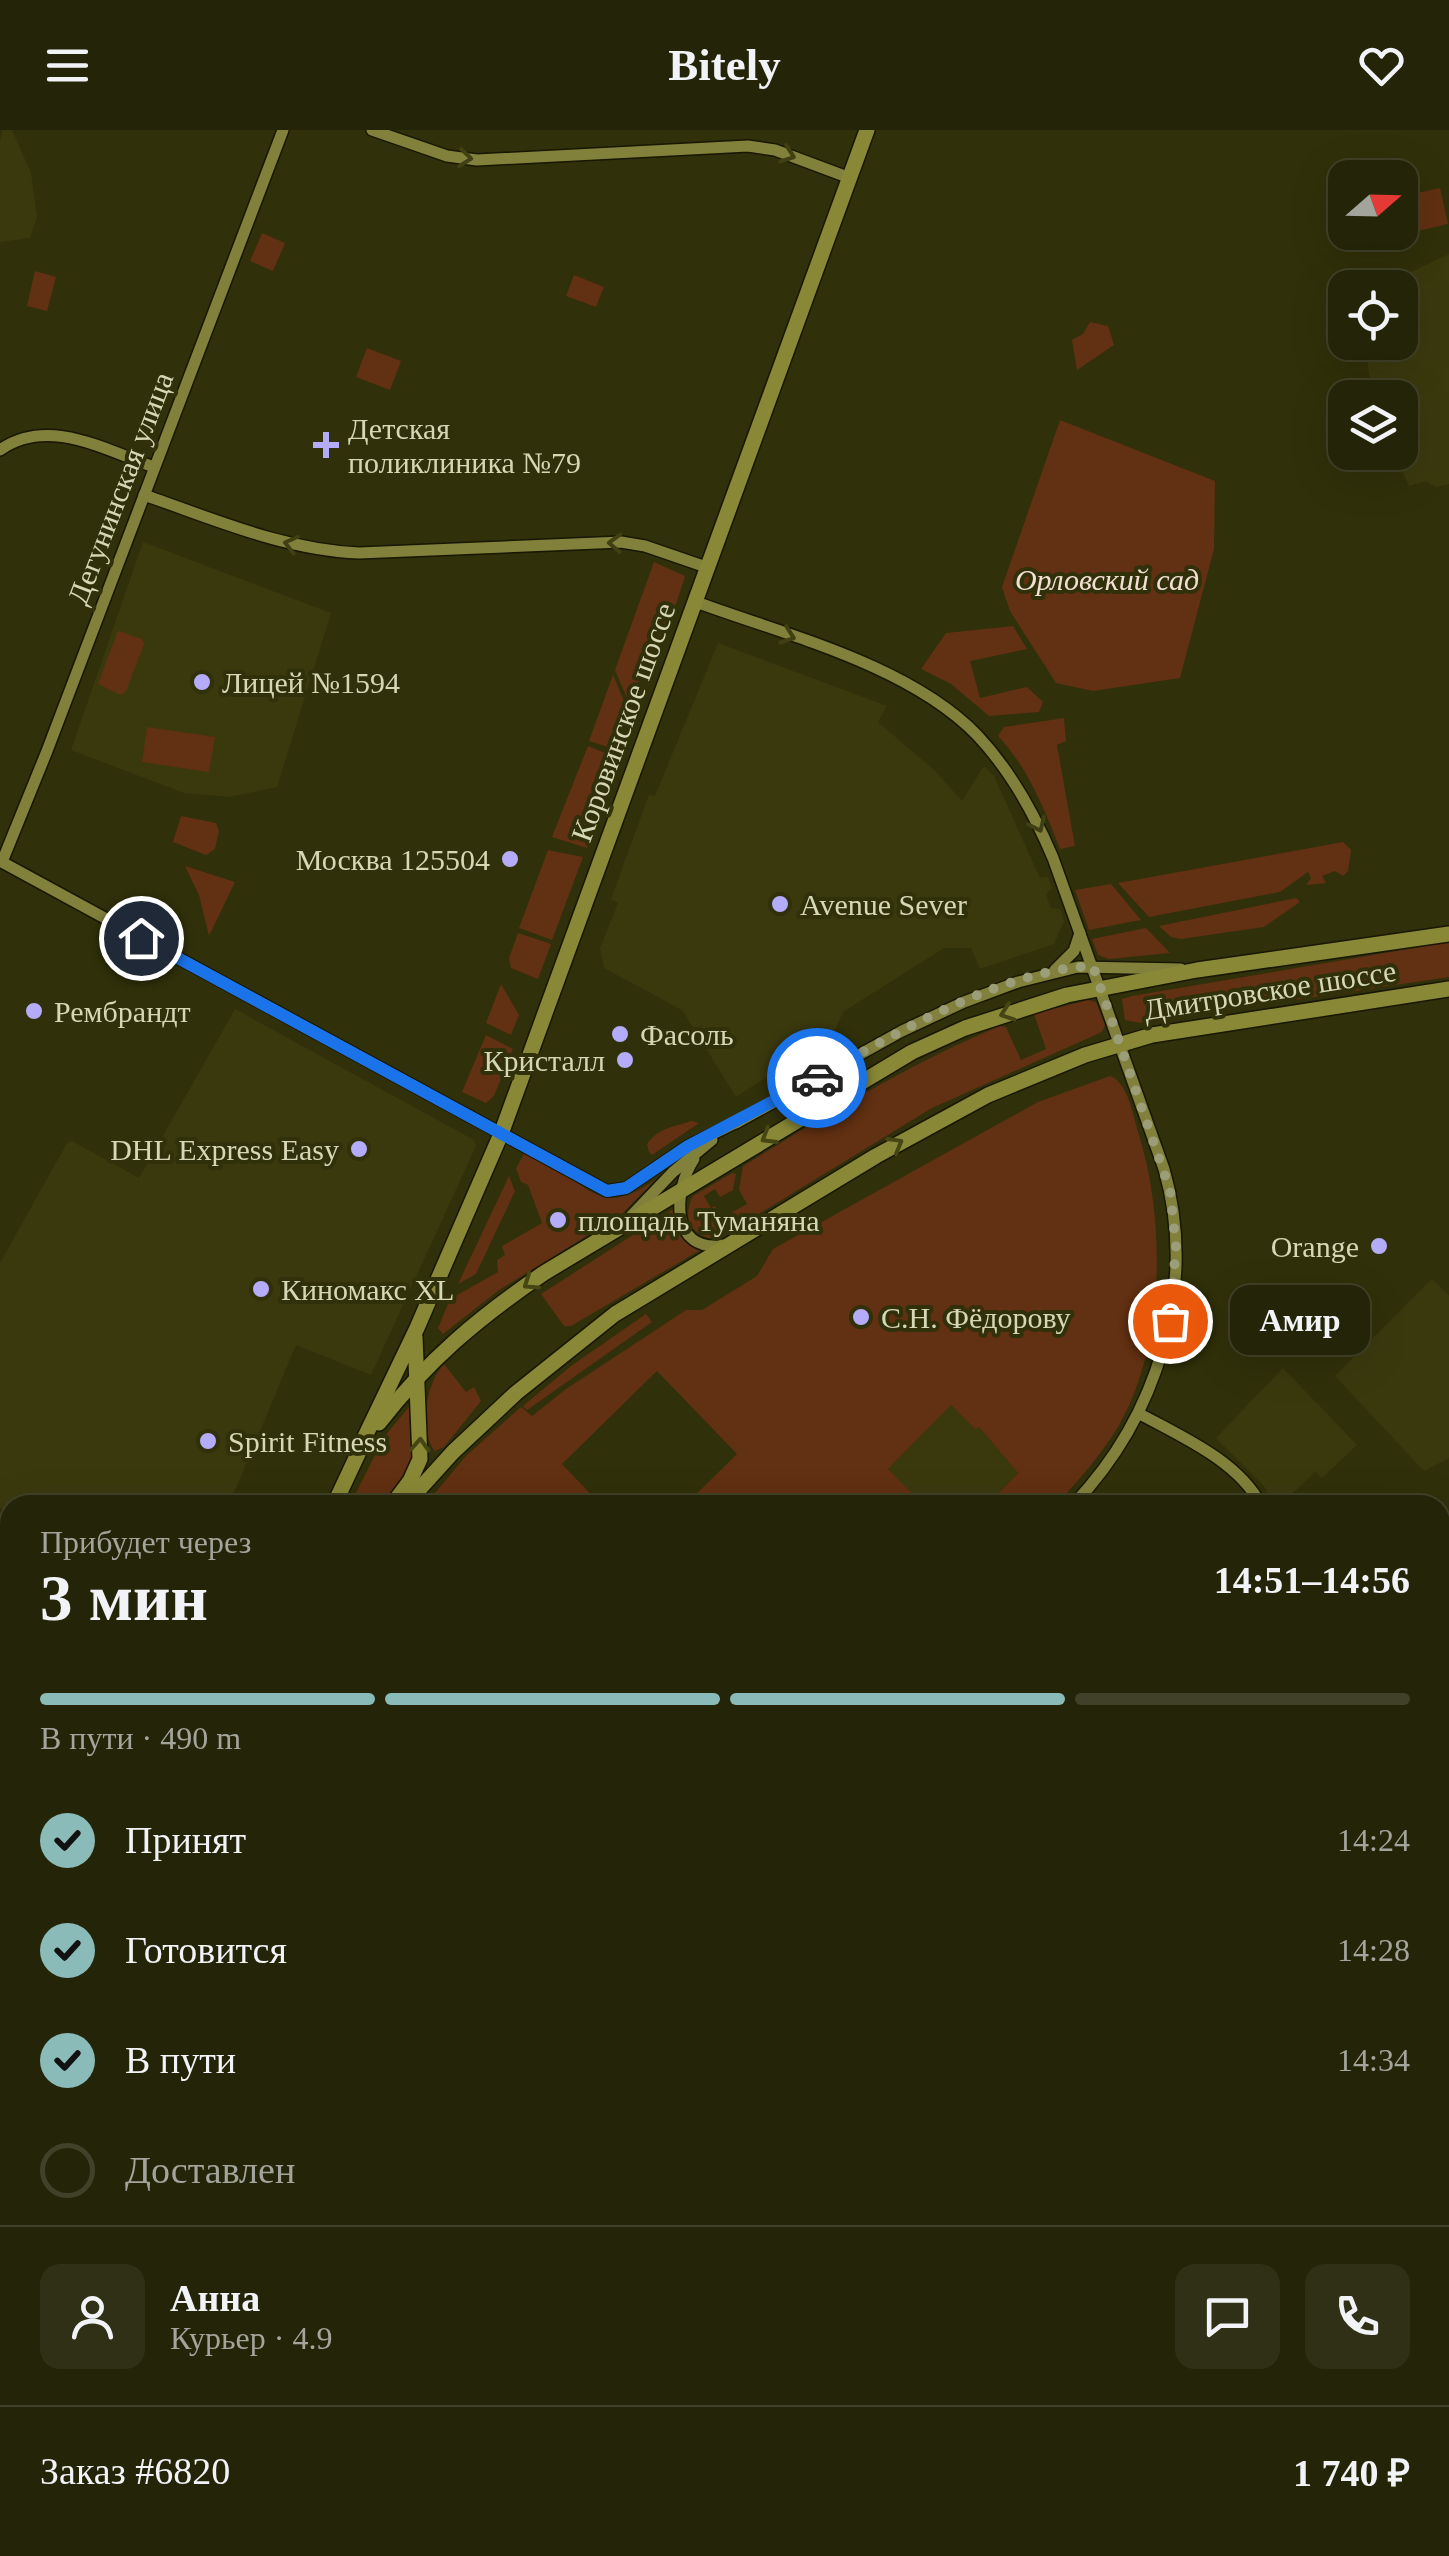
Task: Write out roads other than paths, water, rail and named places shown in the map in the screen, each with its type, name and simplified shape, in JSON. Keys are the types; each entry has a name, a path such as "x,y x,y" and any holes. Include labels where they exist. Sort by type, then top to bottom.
{"main road":[{"name":"Коровинское шоссе","path":"361,1446 501,1134 867,130"},
{"name":"Дмитровское шоссе","path":"339,1495 361,1446 415,1378 486,1312 912,1052 1026,1006 1101,989 1197,970 1449,934"},
{"name":"Дмитровское шоссе","path":"414,1495 474,1432 561,1354 645,1294 938,1120 1121,1043 1188,1028 1449,989"},
{"name":"Коровинское шоссе","path":"415,1378 416,1328"},
{"path":"399,1495 420,1459 415,1378"}],"street":[{"name":"Дегунинская улица","path":"1,862 48,752 282,130"},
{"path":"372,130 447,156 478,160 760,147 850,178"},
{"path":"0,450 22,438 51,434 154,468"},
{"path":"144,495 262,536 320,550 359,553 621,542 709,568"},
{"path":"696,602 855,660 912,687 960,720 990,750 1020,790 1042,831 1080,928 1170,1190 1176,1246 1170,1321 1156,1375 1140,1414 1082,1495"},
{"path":"1,862 539,1152 592,1186 616,1191 640,1180 688,1146 902,1030 964,1002 1054,971 1093,966 1197,970"},
{"path":"1054,971 1074,951 1080,928"},
{"path":"614,1233 702,1147 739,1121"},
{"path":"702,1147 685,1174 680,1192 681,1219 692,1238 712,1247 733,1242"},
{"path":"1140,1414 1223,1463 1244,1480 1254,1495"}],"place":[{"name":"Детская поликлиника №79","path":"326,445"},
{"name":"Лицей №1594","path":"202,682"},
{"name":"Москва 125504","path":"510,859"},
{"name":"Avenue Sever","path":"780,904"},
{"name":"Рембрандт","path":"34,1011"},
{"name":"Фасоль","path":"620,1034"},
{"name":"Кристалл","path":"625,1060"},
{"name":"DHL Express Easy","path":"359,1149"},
{"name":"площадь Туманяна","path":"558,1220"},
{"name":"Orange","path":"1379,1246"},
{"name":"Киномакс XL","path":"261,1289"},
{"name":"С.Н. Фёдорову","path":"861,1317"},
{"name":"Амир","path":"1170,1321"},
{"name":"Spirit Fitness","path":"208,1441"}],"park label":[{"name":"Орловский сад","path":"1107,579"}]}
